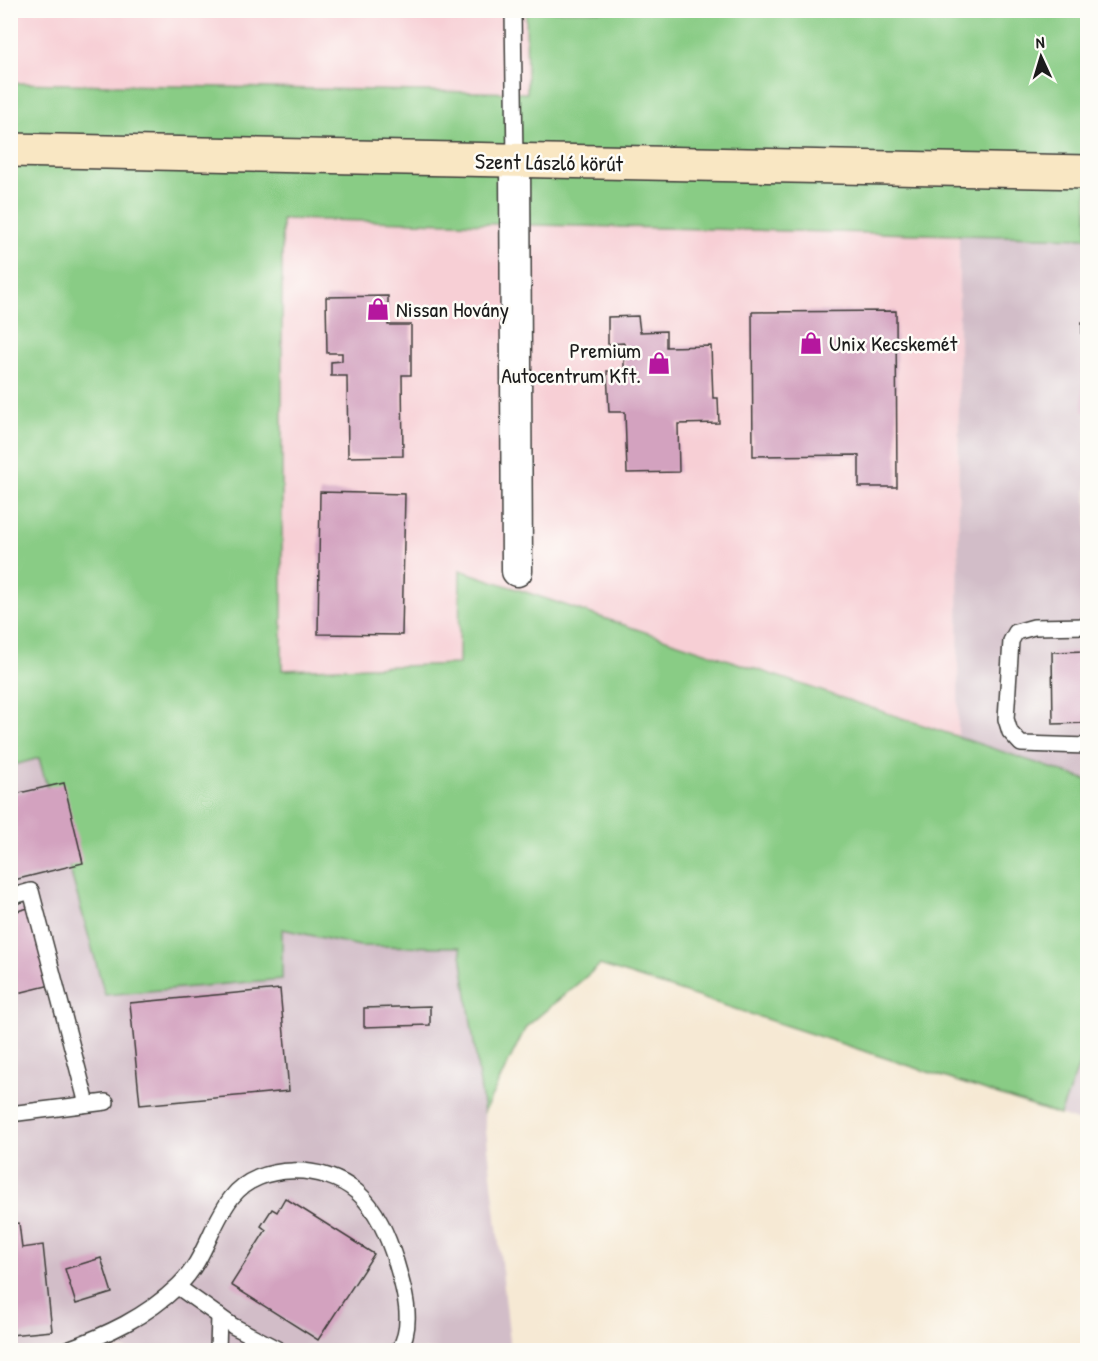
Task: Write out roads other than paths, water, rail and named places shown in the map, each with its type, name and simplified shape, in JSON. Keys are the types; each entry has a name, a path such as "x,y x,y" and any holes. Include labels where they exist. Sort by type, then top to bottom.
{"street":[{"name":"Szent László körút","path":"10,150 1088,172"},
{"path":"515,162 517,571"}],"lane":[{"path":"513,10 515,162"},
{"path":"1088,626 1034,627 1016,632 1011,641 1006,719 1010,732 1021,744 1088,746"},
{"path":"10,897 31,891 87,1104"},
{"path":"10,1114 106,1102"},
{"path":"65,1350 120,1328 149,1310 178,1287 193,1271 232,1198 244,1185 280,1171 318,1175 356,1191 369,1206 391,1246 406,1300 403,1346"},
{"path":"178,1287 219,1316 279,1350"},
{"path":"218,1350 219,1316"}],"place":[{"name":"Nissan Hovány","path":"378,309"},
{"name":"Unix Kecskemét","path":"811,343"},
{"name":"Premium Autocentrum Kft.","path":"659,363"}]}
